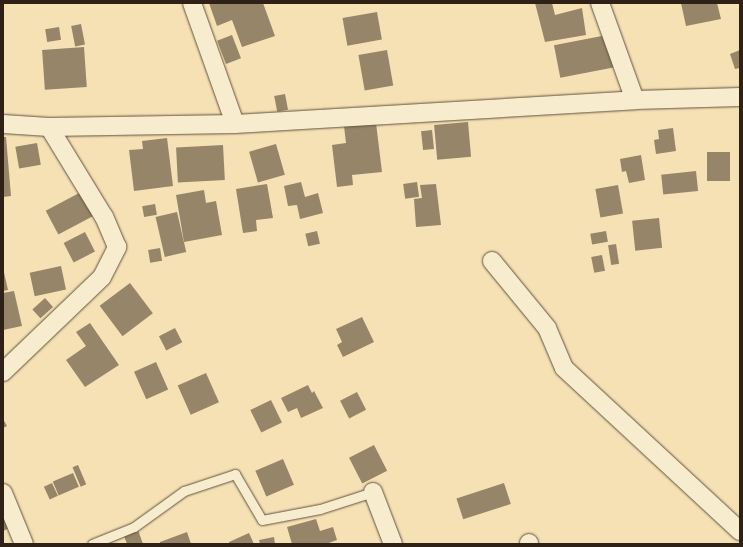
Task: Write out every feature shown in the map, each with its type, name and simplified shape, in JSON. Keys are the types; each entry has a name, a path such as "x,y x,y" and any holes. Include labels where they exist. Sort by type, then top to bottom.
{"street":[{"path":"192,3 235,124"},
{"path":"600,3 635,100"},
{"path":"3,124 49,127 235,124 635,100 740,97"},
{"path":"3,372 102,277 117,247 104,217 49,127"},
{"path":"492,261 547,328 564,368 740,531"},
{"path":"373,492 393,544"},
{"path":"3,493 24,544"}],"lane":[{"path":"92,544 134,526 184,491 235,474 262,520 320,509 373,492"}],"building":[{"path":"209,3 263,3 275,36 242,47 232,20 217,26"},
{"path":"535,3 552,3 555,15 582,8 586,35 545,42"},
{"path":"681,3 717,3 721,19 686,26"},
{"path":"377,12 382,40 347,46 343,18"},
{"path":"81,24 85,45 75,47 71,26"},
{"path":"59,27 61,40 47,42 45,29"},
{"path":"232,35 241,58 226,64 217,41"},
{"path":"607,35 613,67 560,78 554,45"},
{"path":"84,47 87,87 45,90 42,50"},
{"path":"387,50 393,85 365,90 358,55"},
{"path":"740,50 740,68 735,69 730,54"},
{"path":"285,94 288,110 277,112 274,96"},
{"path":"468,122 471,157 437,160 434,125"},
{"path":"376,123 382,172 352,175 353,185 337,187 332,145 346,143 344,126"},
{"path":"673,128 676,151 656,154 654,140 659,139 658,130"},
{"path":"432,130 434,149 423,150 421,131"},
{"path":"3,137 6,137 11,196 3,197"},
{"path":"167,138 173,186 134,191 129,150 143,149 142,141"},
{"path":"37,143 41,165 19,168 15,147"},
{"path":"276,144 285,175 258,182 249,152"},
{"path":"223,145 225,180 178,182 176,147"},
{"path":"707,152 730,152 730,181 707,181"},
{"path":"641,155 645,180 629,183 626,171 622,172 620,159"},
{"path":"696,171 698,191 663,195 661,175"},
{"path":"301,182 305,197 318,193 323,213 300,219 297,205 288,206 284,186"},
{"path":"417,182 419,197 405,199 403,184"},
{"path":"267,184 273,218 256,220 257,231 243,233 236,189"},
{"path":"436,184 441,225 416,227 414,199 422,198 420,185"},
{"path":"618,185 623,214 600,218 595,189"},
{"path":"204,190 206,203 216,201 222,235 184,242 176,195"},
{"path":"81,192 94,216 58,235 46,211"},
{"path":"155,204 157,215 144,217 142,206"},
{"path":"177,212 186,252 165,257 156,217"},
{"path":"659,218 662,248 635,251 632,221"},
{"path":"317,231 320,244 308,246 305,234"},
{"path":"606,231 608,242 592,245 590,234"},
{"path":"85,232 95,252 74,262 64,243"},
{"path":"616,244 619,264 611,265 608,245"},
{"path":"160,248 162,261 150,263 148,250"},
{"path":"602,255 605,271 594,273 591,257"},
{"path":"61,266 66,289 35,296 30,273"},
{"path":"3,268 8,290 3,291"},
{"path":"130,283 153,313 123,336 100,306"},
{"path":"14,291 22,326 3,330 3,293"},
{"path":"45,298 53,307 40,318 32,309"},
{"path":"362,317 374,342 343,357 337,345 342,342 336,329"},
{"path":"90,323 119,365 85,387 66,360 86,346 76,332"},
{"path":"175,328 182,342 166,350 159,336"},
{"path":"156,362 168,389 146,399 134,372"},
{"path":"206,373 219,402 191,415 178,386"},
{"path":"308,385 312,393 314,391 323,408 301,418 297,408 288,412 281,398"},
{"path":"357,392 366,410 349,418 340,401"},
{"path":"271,400 282,422 261,433 250,410"},
{"path":"3,419 7,426 3,428"},
{"path":"374,445 387,471 362,484 349,458"},
{"path":"283,459 294,485 266,496 255,471"},
{"path":"78,465 86,484 81,487 72,467"},
{"path":"73,473 79,487 59,495 53,482"},
{"path":"52,483 58,496 50,499 44,487"},
{"path":"504,483 511,504 463,519 456,498"},
{"path":"3,505 14,526 3,531"},
{"path":"316,519 320,531 333,527 337,540 326,544 292,544 287,527"},
{"path":"138,530 143,544 127,544 124,536"},
{"path":"187,532 191,544 160,544 160,542"},
{"path":"249,533 254,544 229,544 229,542"},
{"path":"274,537 275,544 260,544 259,540"}]}
